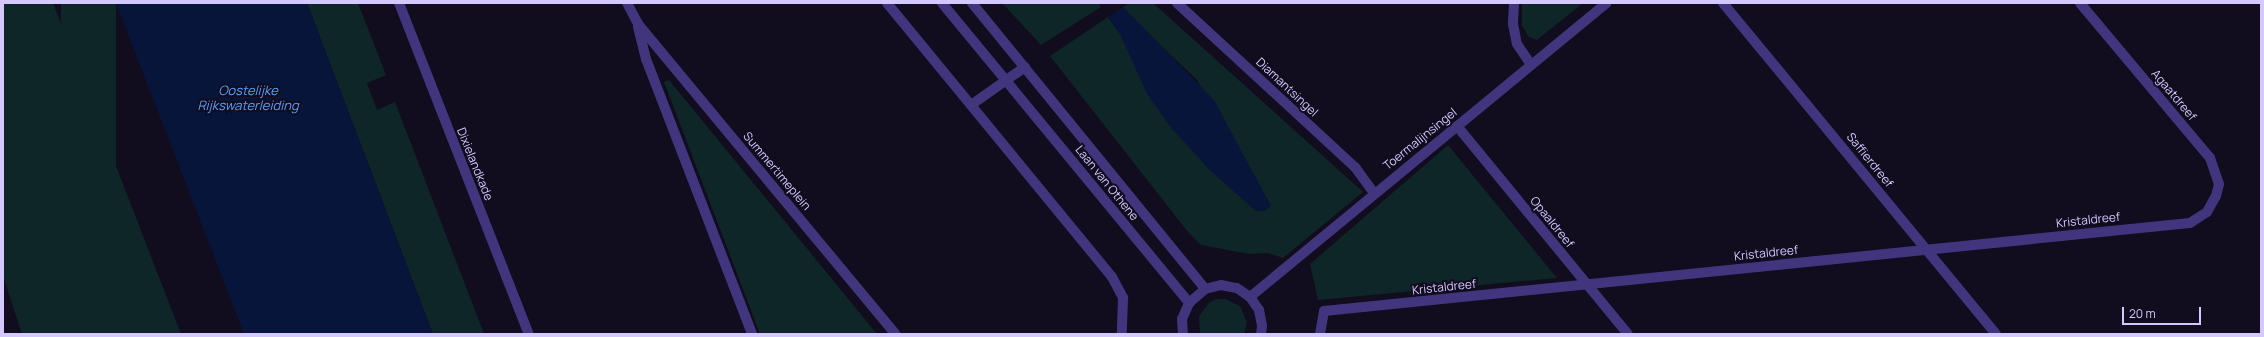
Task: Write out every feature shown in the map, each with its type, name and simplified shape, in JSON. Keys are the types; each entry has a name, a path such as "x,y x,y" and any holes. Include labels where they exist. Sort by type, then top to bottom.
{"street":[{"name":"Dixielandkade","path":"399,3 529,334"},
{"name":"Summertimeplein","path":"627,3 638,24 896,334"},
{"path":"887,3 1112,277 1123,298 1122,334"},
{"name":"Laan van Othene","path":"942,3 1188,302"},
{"name":"Laan van Othene","path":"972,3 1205,289"},
{"name":"Diamantsingel","path":"1177,3 1355,167 1374,193"},
{"path":"1514,3 1513,24 1517,44 1531,65"},
{"name":"Toermalijnsingel","path":"1250,297 1374,193 1607,3"},
{"name":"Saffierdreef","path":"1723,3 1996,334"},
{"name":"Agaatdreef","path":"2080,3 2210,158 2219,184 2207,212"},
{"name":"Summertimeplein","path":"638,24 646,59 752,334"},
{"path":"970,105 1025,67"},
{"name":"Opaaldreef","path":"1457,126 1628,334"},
{"name":"Kristaldreef","path":"1320,334 1324,312 1587,286 1926,248 2190,223 2207,212"},
{"path":"1183,334 1182,319 1188,302 1205,289 1221,285 1237,288 1250,297 1259,310 1262,326 1261,334"}],"green space":[{"path":"3,3 53,3 181,334 22,334 3,276"},
{"path":"61,3 116,3 116,334 61,334"},
{"path":"307,3 358,3 386,75 367,83 377,110 395,102 484,334 433,334"},
{"path":"1002,3 1098,3 1101,7 1041,45"},
{"path":"1130,3 1153,3 1363,192 1283,258 1268,253 1249,254 1201,245 1188,232 1050,56 1108,17 1120,34 1169,125 1211,171 1255,210 1263,211 1271,206 1197,80 1131,17 1123,7"},
{"path":"1522,3 1583,3 1537,40 1529,37 1522,26"},
{"path":"669,80 877,334 760,334 664,82"},
{"path":"1448,145 1557,278 1318,300 1310,264"},
{"path":"1216,299 1225,299 1240,306 1247,322 1244,334 1200,334 1199,316 1209,303"}],"water":[{"name":"Oostelijke Rijkswaterleiding","path":"116,3 307,3 433,334 244,334"},
{"path":"1123,7 1214,100 1271,206 1263,211 1255,210 1211,171 1169,125 1147,94 1120,34 1108,17"}]}
